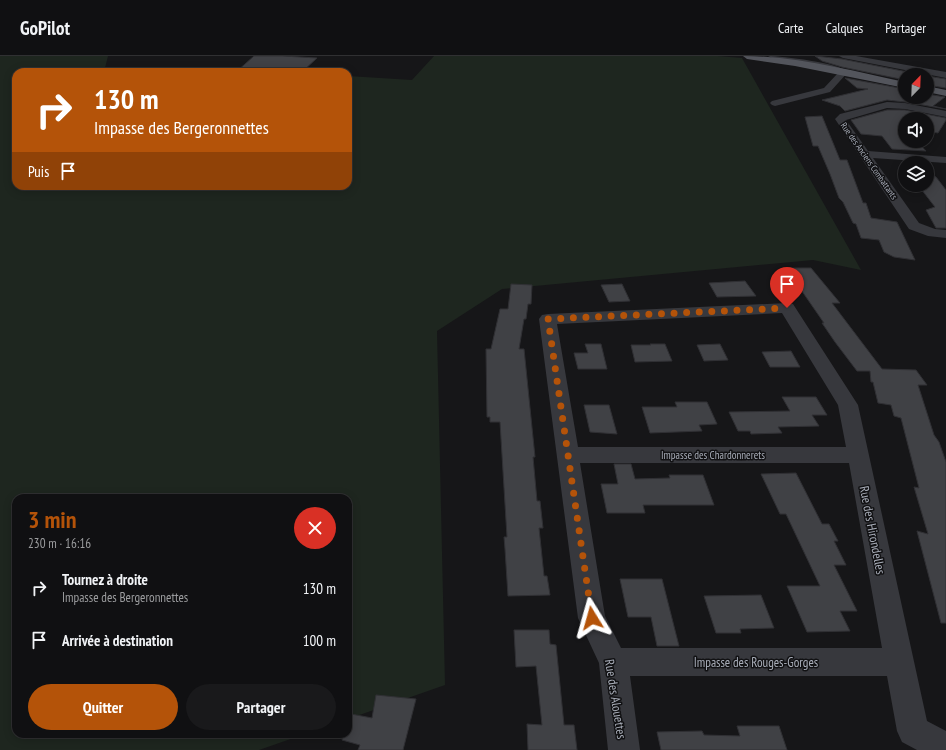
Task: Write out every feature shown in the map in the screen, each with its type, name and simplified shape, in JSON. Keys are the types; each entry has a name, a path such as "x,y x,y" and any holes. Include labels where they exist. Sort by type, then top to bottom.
{"main road":[{"path":"748,56 795,63 898,84"},
{"path":"934,90 946,93"}],"street":[{"path":"772,56 844,72 827,90 775,103"},
{"path":"843,56 946,75"},
{"name":"Rue des Anciens Combattants","path":"946,114 887,104 844,116 840,119 914,226 933,233 946,234"},
{"path":"864,154 946,160"},
{"name":"Rue des Hirondelles","path":"548,319 787,308 848,405 913,731 946,748"},
{"name":"Rue des Alouettes","path":"548,319 592,618 613,662 624,750"},
{"name":"Impasse des Chardonnerets","path":"568,455 858,455"},
{"name":"Impasse des Rouges-Gorges","path":"613,662 900,662"}],"shaded area":[{"path":"0,56 108,56 105,68 12,68 12,190 352,190 352,76 412,80 434,56 718,56 742,58 861,270 813,260 502,289 437,331 445,685 352,718 352,494 12,494 12,738 294,738 259,750 0,750"}],"building":[{"path":"254,56 317,58 306,68 240,68"},
{"path":"815,56 842,59 898,70 898,79 842,67 822,61"},
{"path":"934,77 946,79 946,88 934,86"},
{"path":"845,78 898,88 898,101 887,100 845,111 840,106 822,100 868,89 857,88"},
{"path":"934,95 945,97 933,106 946,109 917,104 934,104"},
{"path":"887,110 905,110 915,112 898,112 898,148 923,148 926,151 892,149 882,136 861,134 851,120"},
{"path":"822,116 840,160 847,160 863,203 866,203 871,218 897,222 915,260 894,257 884,252 879,240 861,238 856,224 853,223 843,202 839,198 818,146 813,146 805,117"},
{"path":"934,116 946,118 938,133 934,132"},
{"path":"934,176 946,190 946,228 936,228 926,210 935,207 923,192 934,192"},
{"path":"786,268 811,268 840,303 832,303 882,369 916,370 927,385 918,385 934,435 939,442 946,462 946,623 941,623 917,531 928,534 914,487 919,488 901,418 894,416 891,405 878,403 873,382 871,382 870,371 857,371 835,342 822,323 824,323"},
{"path":"745,281 756,296 717,297 709,283"},
{"path":"511,284 532,285 531,304 528,304 526,319 524,319 519,349 524,349 535,457 533,457 537,501 540,501 543,528 539,528 544,576 547,576 550,595 508,596 504,537 507,537 500,422 490,422 490,417 487,417 486,349 491,349 500,309 508,309"},
{"path":"622,284 630,301 609,302 601,285"},
{"path":"585,344 601,344 607,369 578,369 574,353 588,353"},
{"path":"650,344 665,344 672,361 635,362 631,345 651,345"},
{"path":"720,344 728,360 704,361 697,345"},
{"path":"791,351 800,367 770,367 762,352"},
{"path":"782,397 816,397 827,415 812,415 819,426 778,427 782,433 751,434 750,431 738,431 729,412 790,411"},
{"path":"675,402 707,402 717,424 699,425 702,431 650,433 642,407 677,407"},
{"path":"584,405 609,405 617,434 590,432"},
{"path":"614,464 631,464 635,479 670,478 669,475 703,475 714,505 643,505 645,513 607,513 601,484 618,484"},
{"path":"796,473 822,524 829,524 838,541 834,541 846,565 834,565 857,611 840,611 850,631 807,632 787,586 820,586 786,514 780,514 761,474"},
{"path":"620,579 662,579 679,646 657,646 651,617 628,617"},
{"path":"761,595 774,628 740,629 741,633 716,633 704,596"},
{"path":"514,630 549,630 550,644 556,645 564,725 574,725 577,750 528,750 527,724 542,725 536,666 516,667"},
{"path":"376,695 416,699 403,750 358,750 360,745 342,740 343,738 352,738 352,714 372,718"},
{"path":"737,726 779,726 787,750 661,750 657,732 702,731 704,735 740,736"}],"route":[{"path":"592,618 548,319 787,308"}]}
